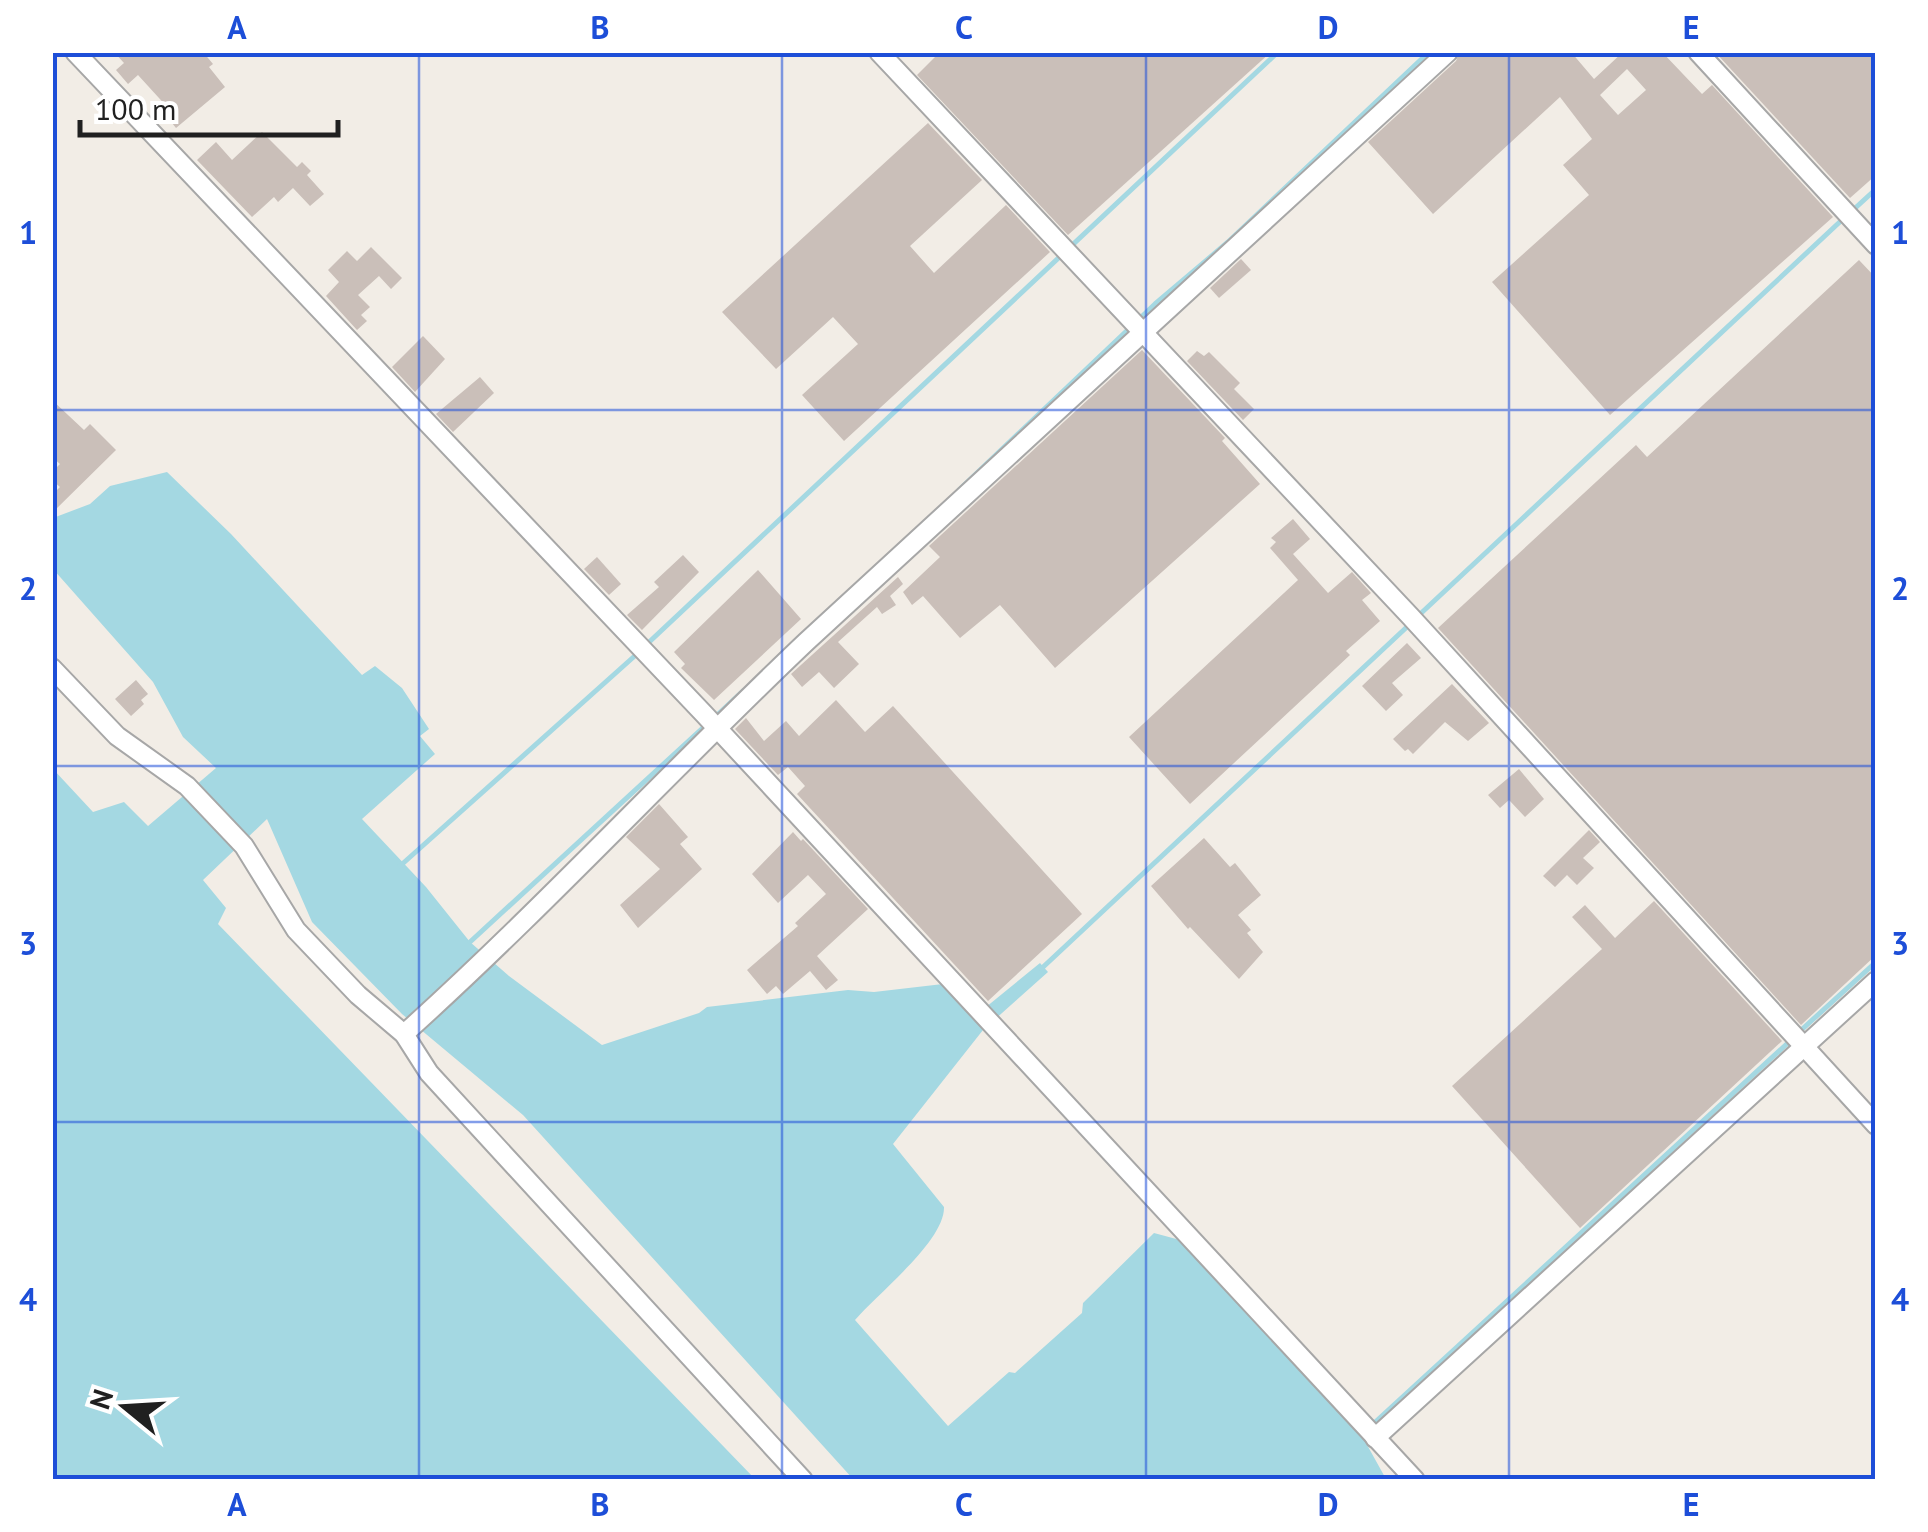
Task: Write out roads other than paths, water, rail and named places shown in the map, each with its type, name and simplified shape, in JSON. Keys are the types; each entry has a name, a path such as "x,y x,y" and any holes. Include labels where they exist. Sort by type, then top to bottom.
{"street":[{"path":"75,52 711,720 1415,1480"},
{"path":"880,52 1415,621 1876,1124"},
{"path":"404,1034 497,950 711,720 1138,326 1448,52"},
{"path":"1698,52 1876,245"},
{"path":"52,668 116,736 187,786 244,846 296,930 358,995 404,1034 429,1073 803,1480"},
{"path":"1369,1431 1592,1237 1798,1041 1876,981"}],"water":[{"path":"167,472 231,534 362,675 375,666 402,688 429,729 420,736 435,754 362,819 426,887 470,942 602,1045 707,1007 848,990 874,992 943,984 975,1016 1040,963 1048,972 983,1030 893,1144 944,1207 941,1221 922,1251 855,1320 948,1426 1082,1313 1083,1303 1154,1233 1180,1240 1361,1434 1386,1479 853,1479 523,1115 402,1014 312,922 267,819 203,880 226,908 218,924 755,1479 53,1479 53,769 93,812 124,802 148,826 216,768 183,737 153,682 53,569 53,518 90,504 110,486"}],"waterway":[{"path":"646,645 1278,52"},
{"path":"959,490 1429,52"},
{"path":"1852,211 1876,189"},
{"path":"1417,617 1844,218"},
{"path":"1041,969 1409,625"},
{"path":"400,866 638,653"},
{"path":"714,718 743,691"},
{"path":"470,942 706,725"},
{"path":"1798,1033 1876,962"},
{"path":"1371,1426 1790,1041"}]}
